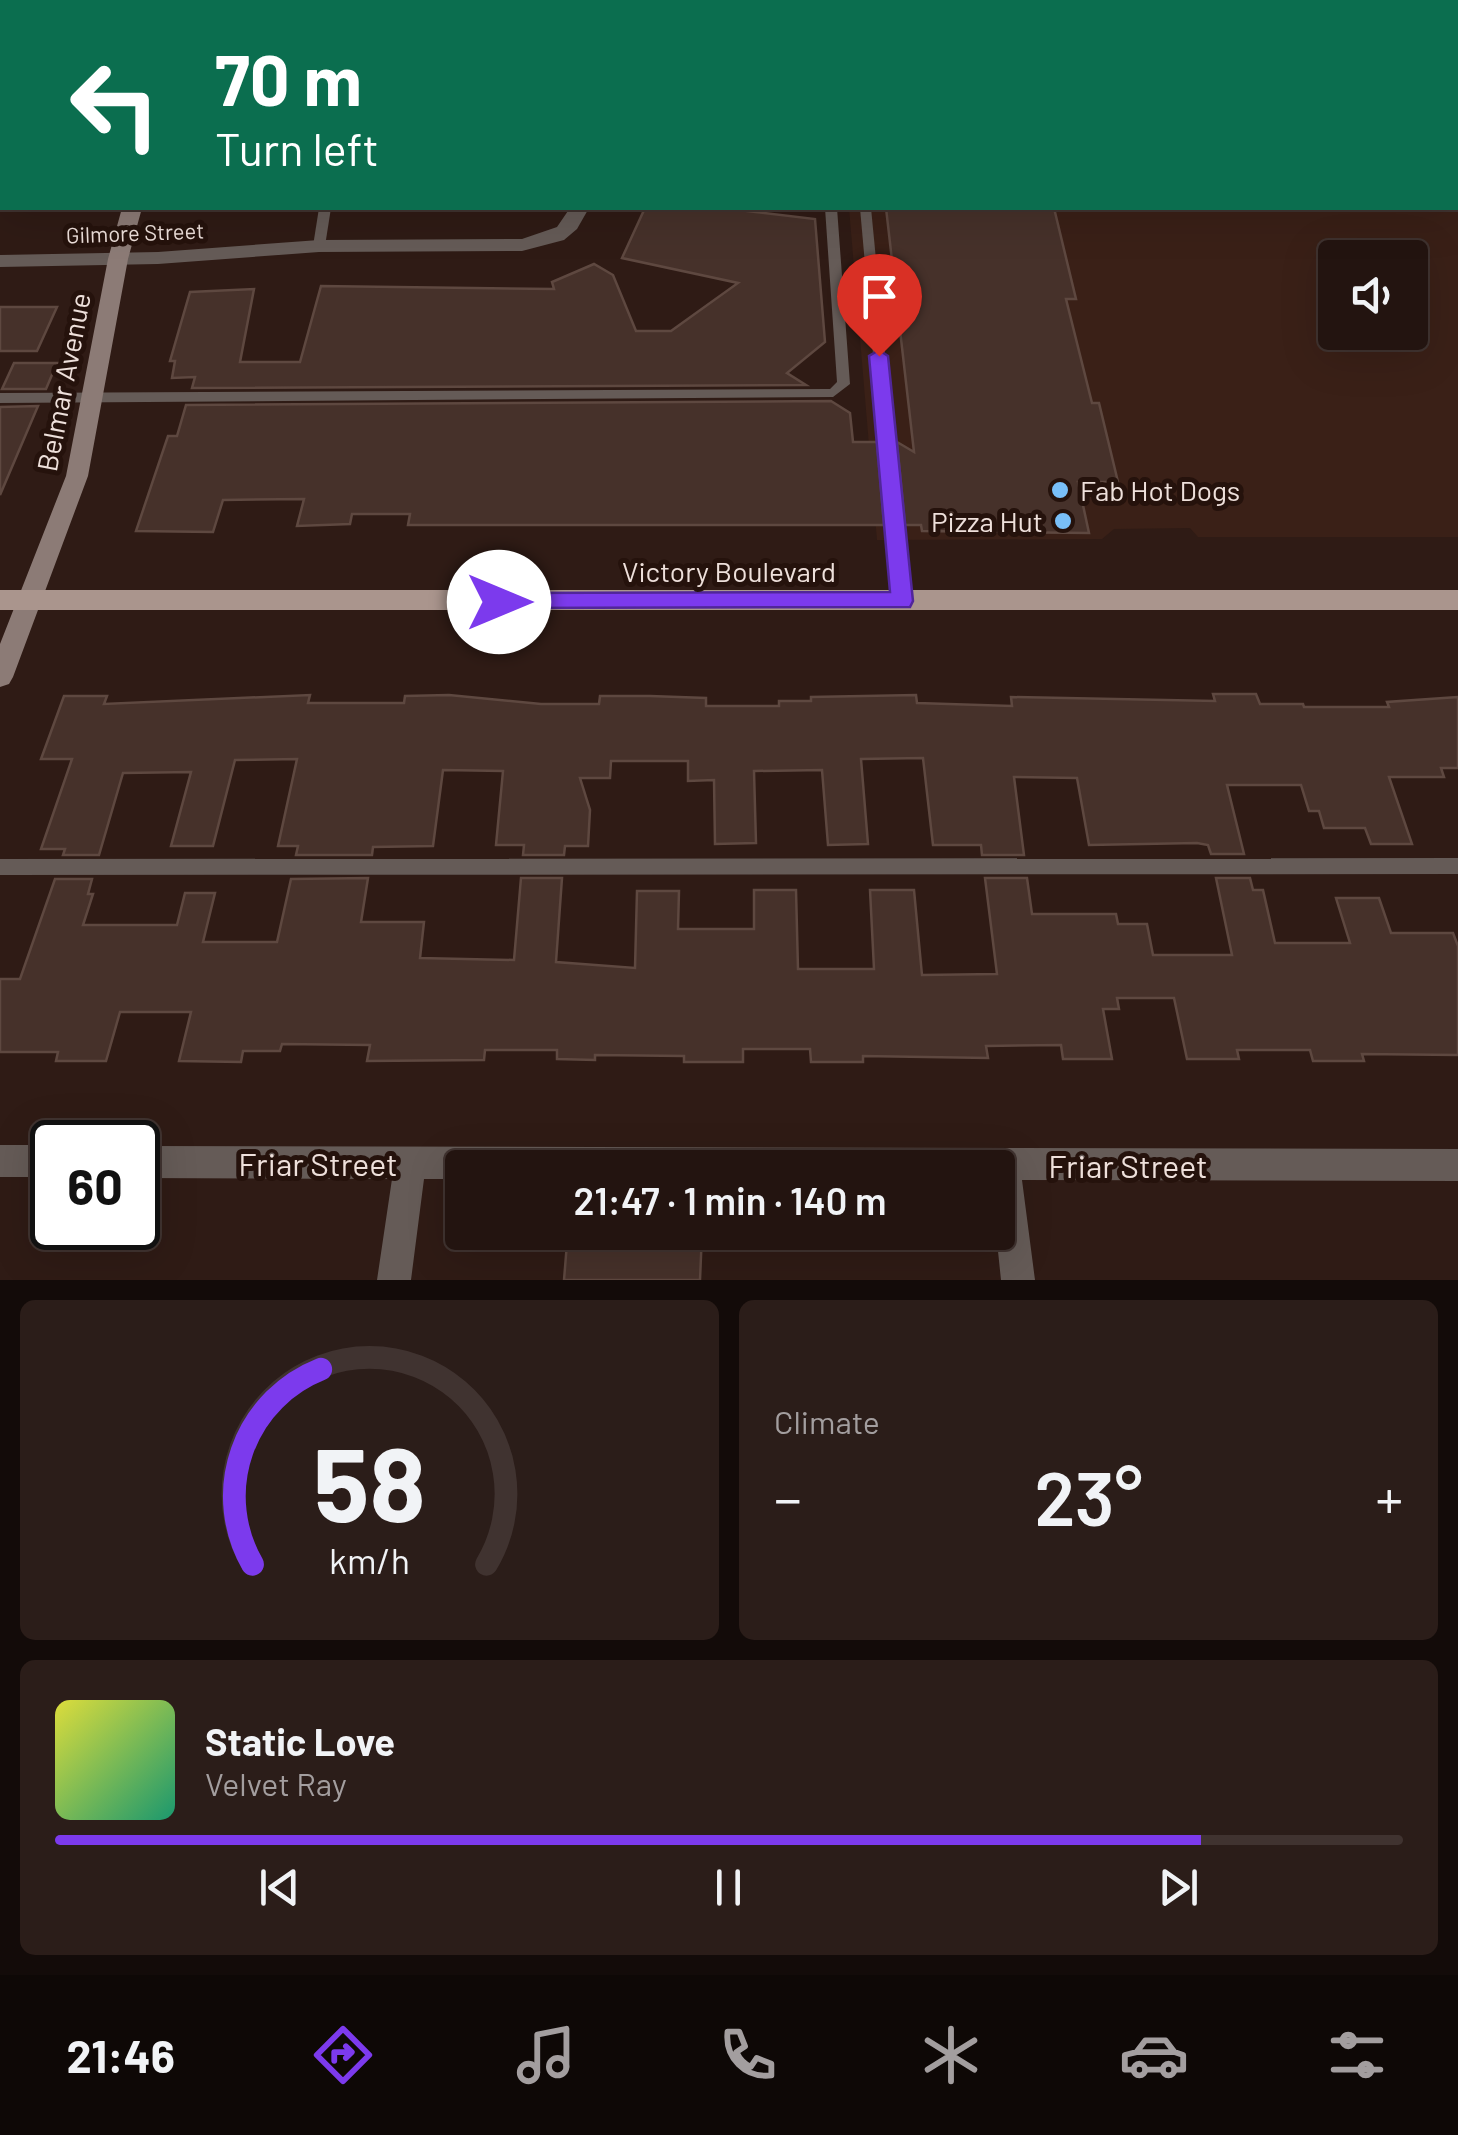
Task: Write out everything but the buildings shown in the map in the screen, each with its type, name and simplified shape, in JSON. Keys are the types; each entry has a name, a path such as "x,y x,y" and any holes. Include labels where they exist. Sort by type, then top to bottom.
{"main road":[{"name":"Victory Boulevard","path":"0,600 1458,600"}],"street":[{"name":"Belmar Avenue","path":"0,677 78,476 118,260 131,210"},
{"name":"Gilmore Street","path":"0,260 118,260 319,246 522,245 549,241 568,230 578,210"},
{"path":"0,1160 30,1161"},
{"name":"Friar Street","path":"160,1162 445,1163"},
{"path":"394,1280 410,1163"},
{"name":"Friar Street","path":"1015,1166 1458,1164"},
{"path":"1014,1250 1018,1280"}],"lane":[{"path":"319,246 324,210"},
{"path":"0,398 834,393 844,384 831,210"},
{"path":"865,210 902,601"},
{"path":"0,866 1458,866"}],"shaded area":[{"path":"849,210 1458,210 1458,537 1198,537 1190,528 1114,529 1102,539 877,540"}],"place":[{"name":"Fab Hot Dogs","path":"1060,490"},
{"name":"Pizza Hut","path":"1063,521"}],"route":[{"path":"499,602 902,601 879,356"}]}
